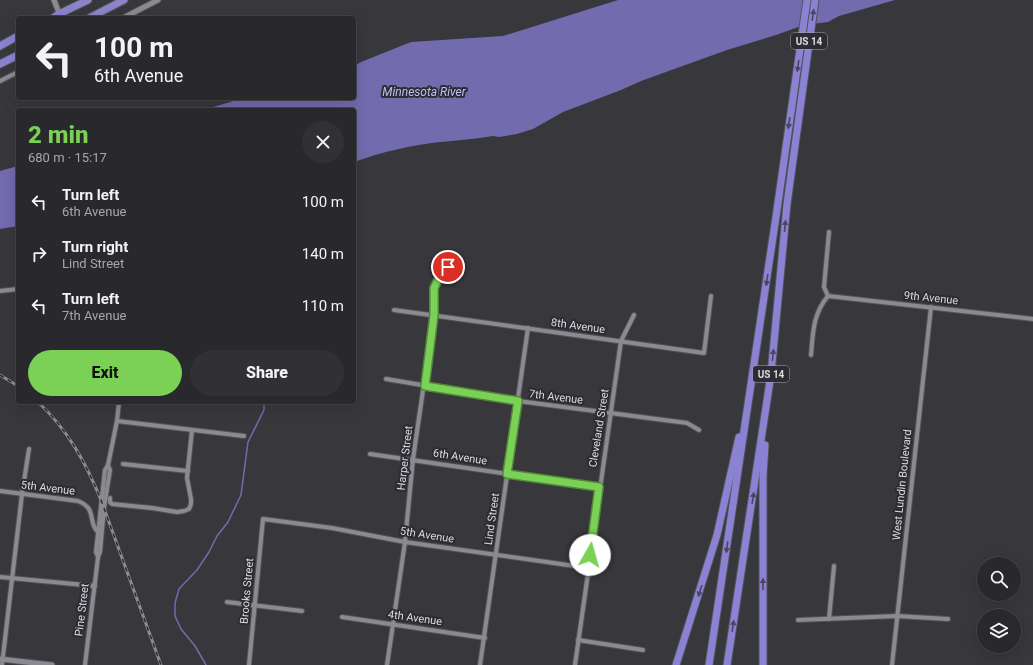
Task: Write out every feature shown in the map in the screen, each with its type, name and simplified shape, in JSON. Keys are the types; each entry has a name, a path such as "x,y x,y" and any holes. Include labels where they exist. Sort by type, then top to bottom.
{"highway":[{"path":"60,16 88,0"},
{"path":"93,16 124,0"},
{"name":"US 14","path":"709,665 749,404 807,0"},
{"name":"US 14","path":"727,665 771,374 787,204 815,0"},
{"path":"0,46 16,37"},
{"path":"0,64 16,56"},
{"path":"763,665 764,462 771,374"},
{"path":"676,665 717,535 739,437 749,404"}],"street":[{"path":"54,0 58,16"},
{"path":"127,16 158,0"},
{"path":"0,81 16,73"},
{"path":"811,355 815,318 820,305 828,296 824,287 829,232"},
{"name":"Harper Street","path":"387,665 405,542 413,459 425,386 434,315 434,288 441,274 456,260"},
{"path":"0,291 16,289"},
{"name":"8th Avenue","path":"394,310 704,353 710,296"},
{"name":"9th Avenue","path":"828,296 1033,319"},
{"name":"West Lundin Boulevard","path":"892,665 896,616 931,307"},
{"name":"Cleveland Street","path":"574,665 621,341 634,315"},
{"name":"Lind Street","path":"480,665 528,328"},
{"name":"7th Avenue","path":"386,379 518,401 687,423 699,430"},
{"name":"Pine Street","path":"98,557 96,552 105,470 108,465 119,404"},
{"path":"117,420 244,436"},
{"path":"110,498 110,502 112,504 178,512 189,509 191,498 187,478 192,430"},
{"path":"29,449 22,494 2,661 52,665"},
{"name":"6th Avenue","path":"370,454 599,487"},
{"path":"123,464 188,471"},
{"name":"Pine Street","path":"85,665 110,470 108,465"},
{"name":"5th Avenue","path":"0,491 78,501 85,504 90,511 95,530 98,532"},
{"name":"5th Avenue","path":"263,519 332,528 405,542 589,568"},
{"name":"Brooks Street","path":"249,665 256,605 263,519"},
{"path":"829,619 834,566"},
{"path":"0,576 94,586"},
{"path":"227,602 302,611"},
{"path":"798,620 896,616 948,619"},
{"name":"4th Avenue","path":"342,617 484,638"},
{"path":"578,640 643,650"}],"water":[{"name":"Minnesota River","path":"618,0 895,0 839,16 828,22 804,25 727,50 641,81 563,112 533,129 517,134 419,145 386,152 356,161 356,108 210,108 237,100 356,100 356,65 361,62 411,42 503,36"},
{"path":"16,167 16,226 0,229 0,171"}],"waterway":[{"path":"206,665 195,646 181,629 175,616 175,603 179,589 197,570 209,552 217,536 228,522 241,495 248,442 264,410 264,404"}],"railway":[{"path":"0,375 16,385"},
{"path":"40,404 67,436 89,473 101,500 161,665"}],"route":[{"path":"448,267 441,274 434,288 434,315 425,386 518,401 507,474 599,487 590,555"}]}
